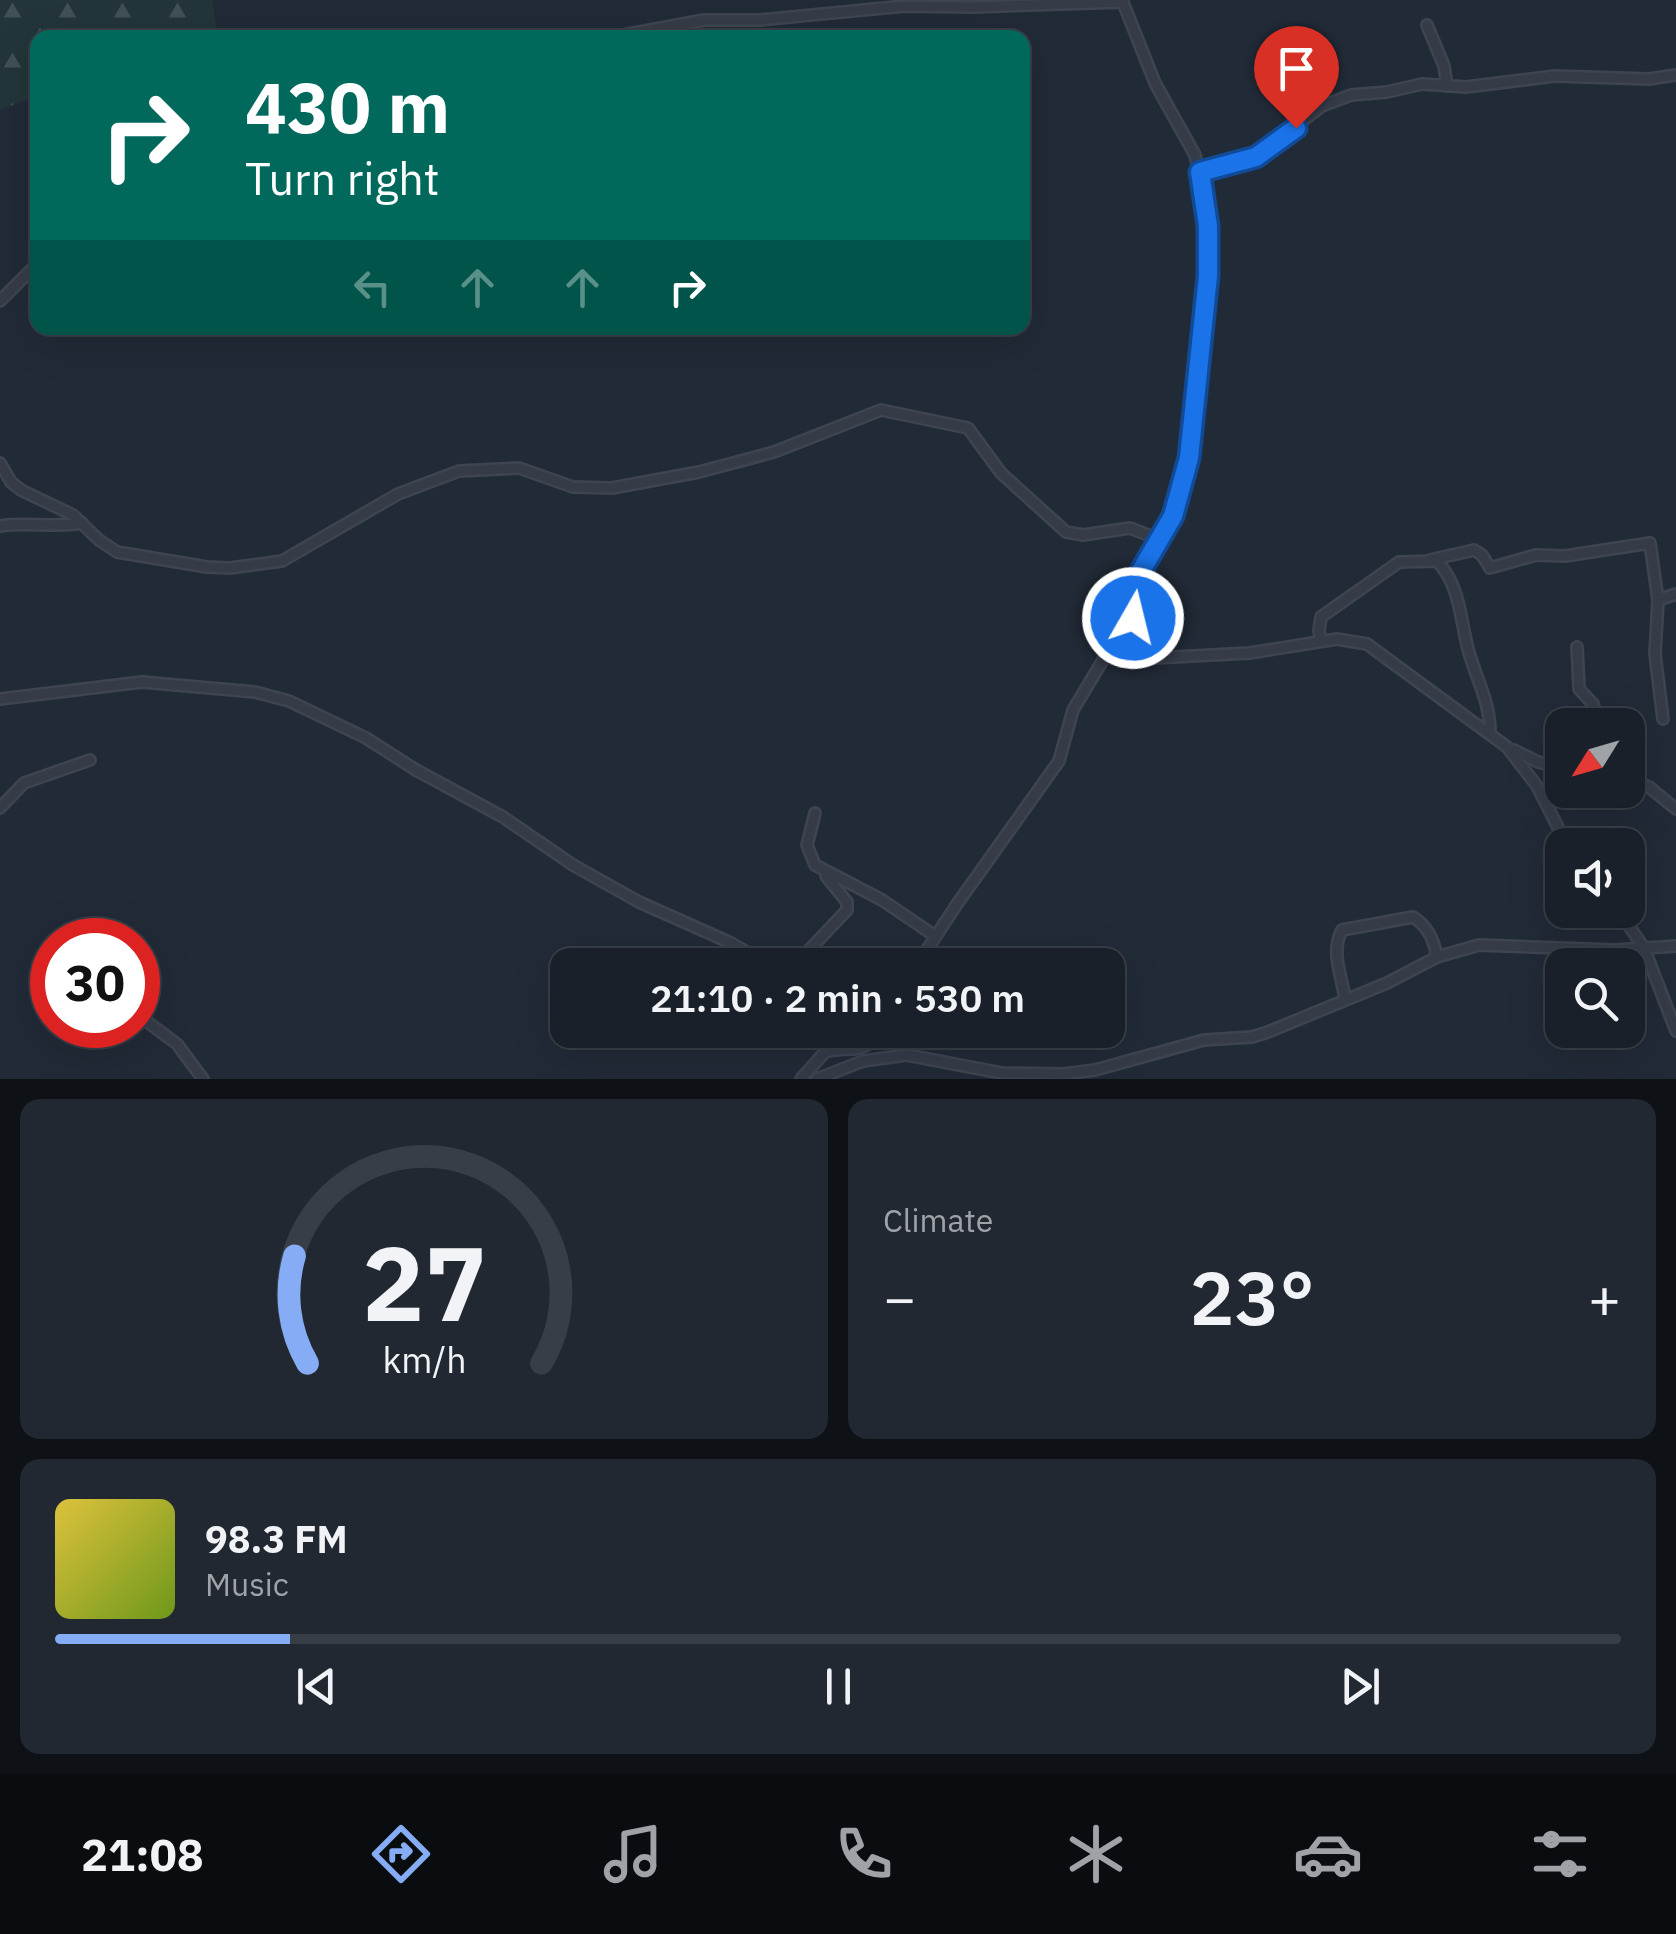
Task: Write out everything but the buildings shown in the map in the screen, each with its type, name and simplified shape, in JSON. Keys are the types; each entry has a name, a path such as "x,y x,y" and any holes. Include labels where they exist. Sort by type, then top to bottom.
{"street":[{"path":"635,30 704,20 760,20 905,6 974,8 1122,1 1155,83 1186,134 1200,172 1209,248 1200,370 1185,476 1161,540 1124,600 1106,654 1073,710 1059,761 928,948"},
{"path":"1426,26 1444,66 1447,86"},
{"path":"1200,172 1264,152 1332,100 1422,84 1447,86 1555,76 1649,79 1676,75"},
{"path":"0,301 30,271"},
{"path":"0,463 11,482 64,510 108,547 140,558 207,568 274,564 398,494 458,471 519,468 573,487 612,488 699,472 774,452 865,413 886,410 968,428 1001,473 1066,532 1083,535 1130,528 1161,540"},
{"path":"0,526 82,523"},
{"path":"1322,641 1319,621 1324,614 1399,562 1474,550 1490,568 1536,555 1565,556 1647,542 1652,548 1658,600 1655,654 1662,719"},
{"path":"1430,560 1440,564 1456,590 1468,648 1490,710 1490,732"},
{"path":"1658,600 1676,594"},
{"path":"1124,600 1129,604 1141,644 1154,658 1250,653 1337,639 1367,644 1508,747 1545,764"},
{"path":"1577,647 1579,689 1593,708"},
{"path":"0,698 142,682 255,692 289,700 366,738 503,817 573,865 639,902 737,948"},
{"path":"1508,747 1537,786 1558,828"},
{"path":"0,808 24,783 90,760"},
{"path":"1645,786 1676,809"},
{"path":"812,948 847,910 847,902 811,860 807,845 814,812"},
{"path":"821,871 882,900 936,936"},
{"path":"1345,999 1336,958 1342,930 1413,917 1424,925 1435,944 1437,957"},
{"path":"1630,928 1644,948 1676,946"},
{"path":"817,1079 863,1061 907,1055 1001,1073 1064,1074 1095,1070 1204,1040 1252,1037 1437,957 1479,945 1560,948"},
{"path":"1645,951 1676,1031"},
{"path":"160,1031 177,1044 203,1079"},
{"path":"825,1048 825,1052"},
{"path":"802,1079 825,1052 864,1048"},
{"path":"1064,1074 1079,1079"}],"green space":[{"path":"0,0 212,0 217,30 30,30 30,99 0,110"}],"route":[{"path":"1133,618 1124,600 1173,516 1192,436 1208,276 1208,226 1200,172 1256,157 1296,128"}]}
